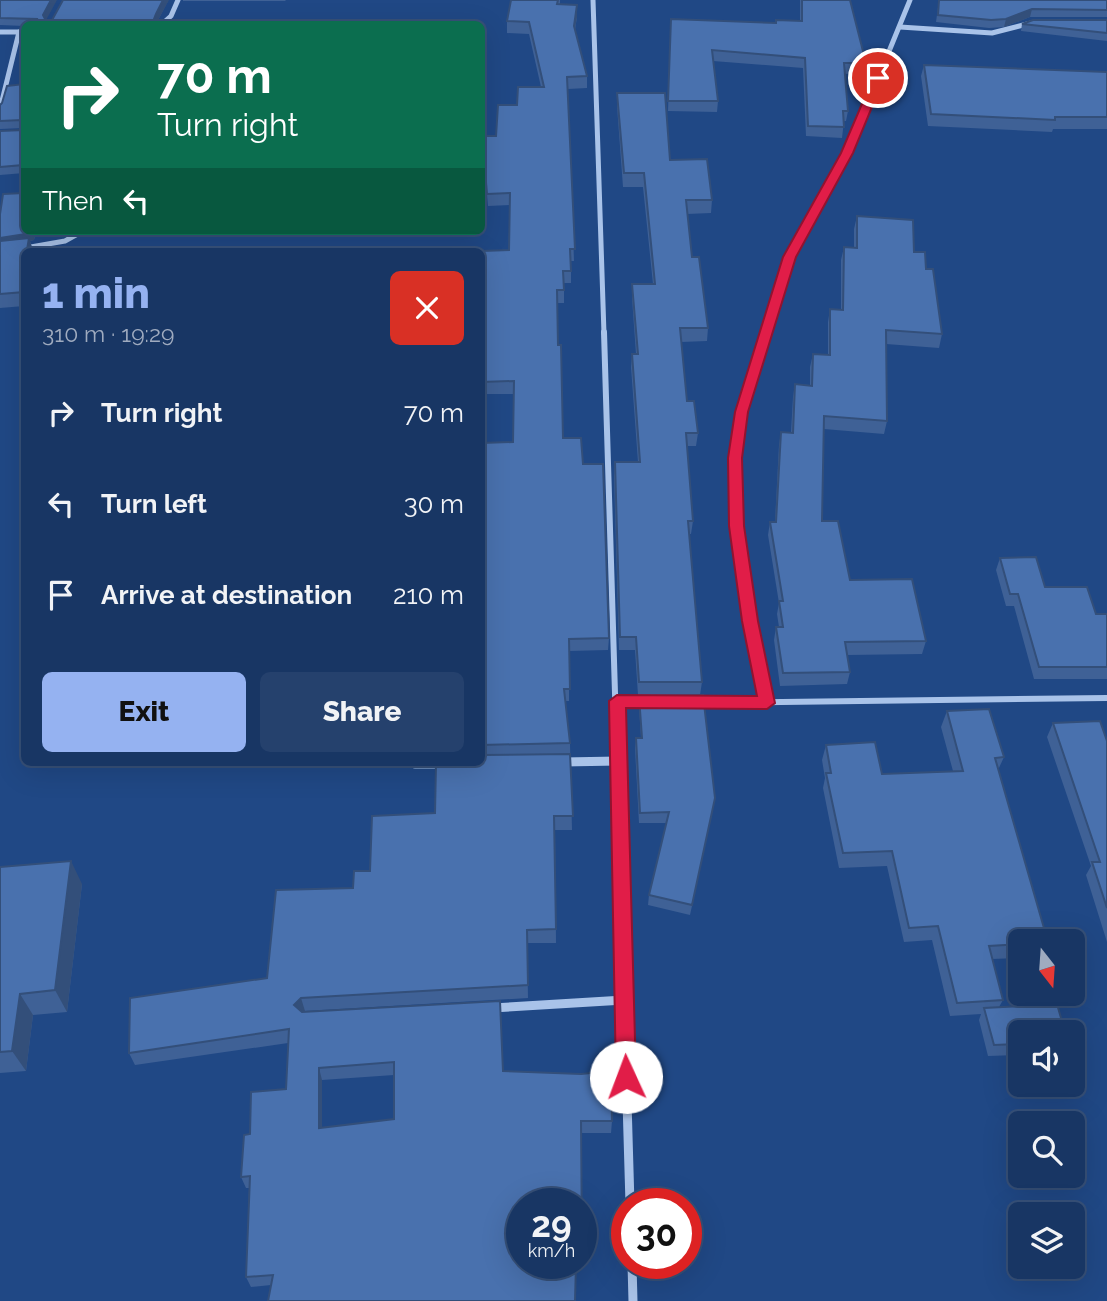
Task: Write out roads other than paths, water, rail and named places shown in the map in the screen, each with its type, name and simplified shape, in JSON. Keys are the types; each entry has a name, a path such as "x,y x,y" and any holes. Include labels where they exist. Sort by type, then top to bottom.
{"street":[{"path":"165,21 171,16 178,0"},
{"path":"593,0 610,563 617,701 630,1188"},
{"path":"767,703 750,621 736,526 735,458 741,412 790,257 847,153 910,0"},
{"path":"900,27 957,34 1006,32 1020,23 1042,22"},
{"path":"0,32 21,32"},
{"path":"0,109 21,36"},
{"path":"24,248 65,241 76,235"},
{"path":"679,702 1107,698"},
{"path":"617,701 654,702"},
{"path":"550,762 618,761"},
{"path":"485,1008 624,1000"},
{"path":"632,1279 633,1301"}]}
